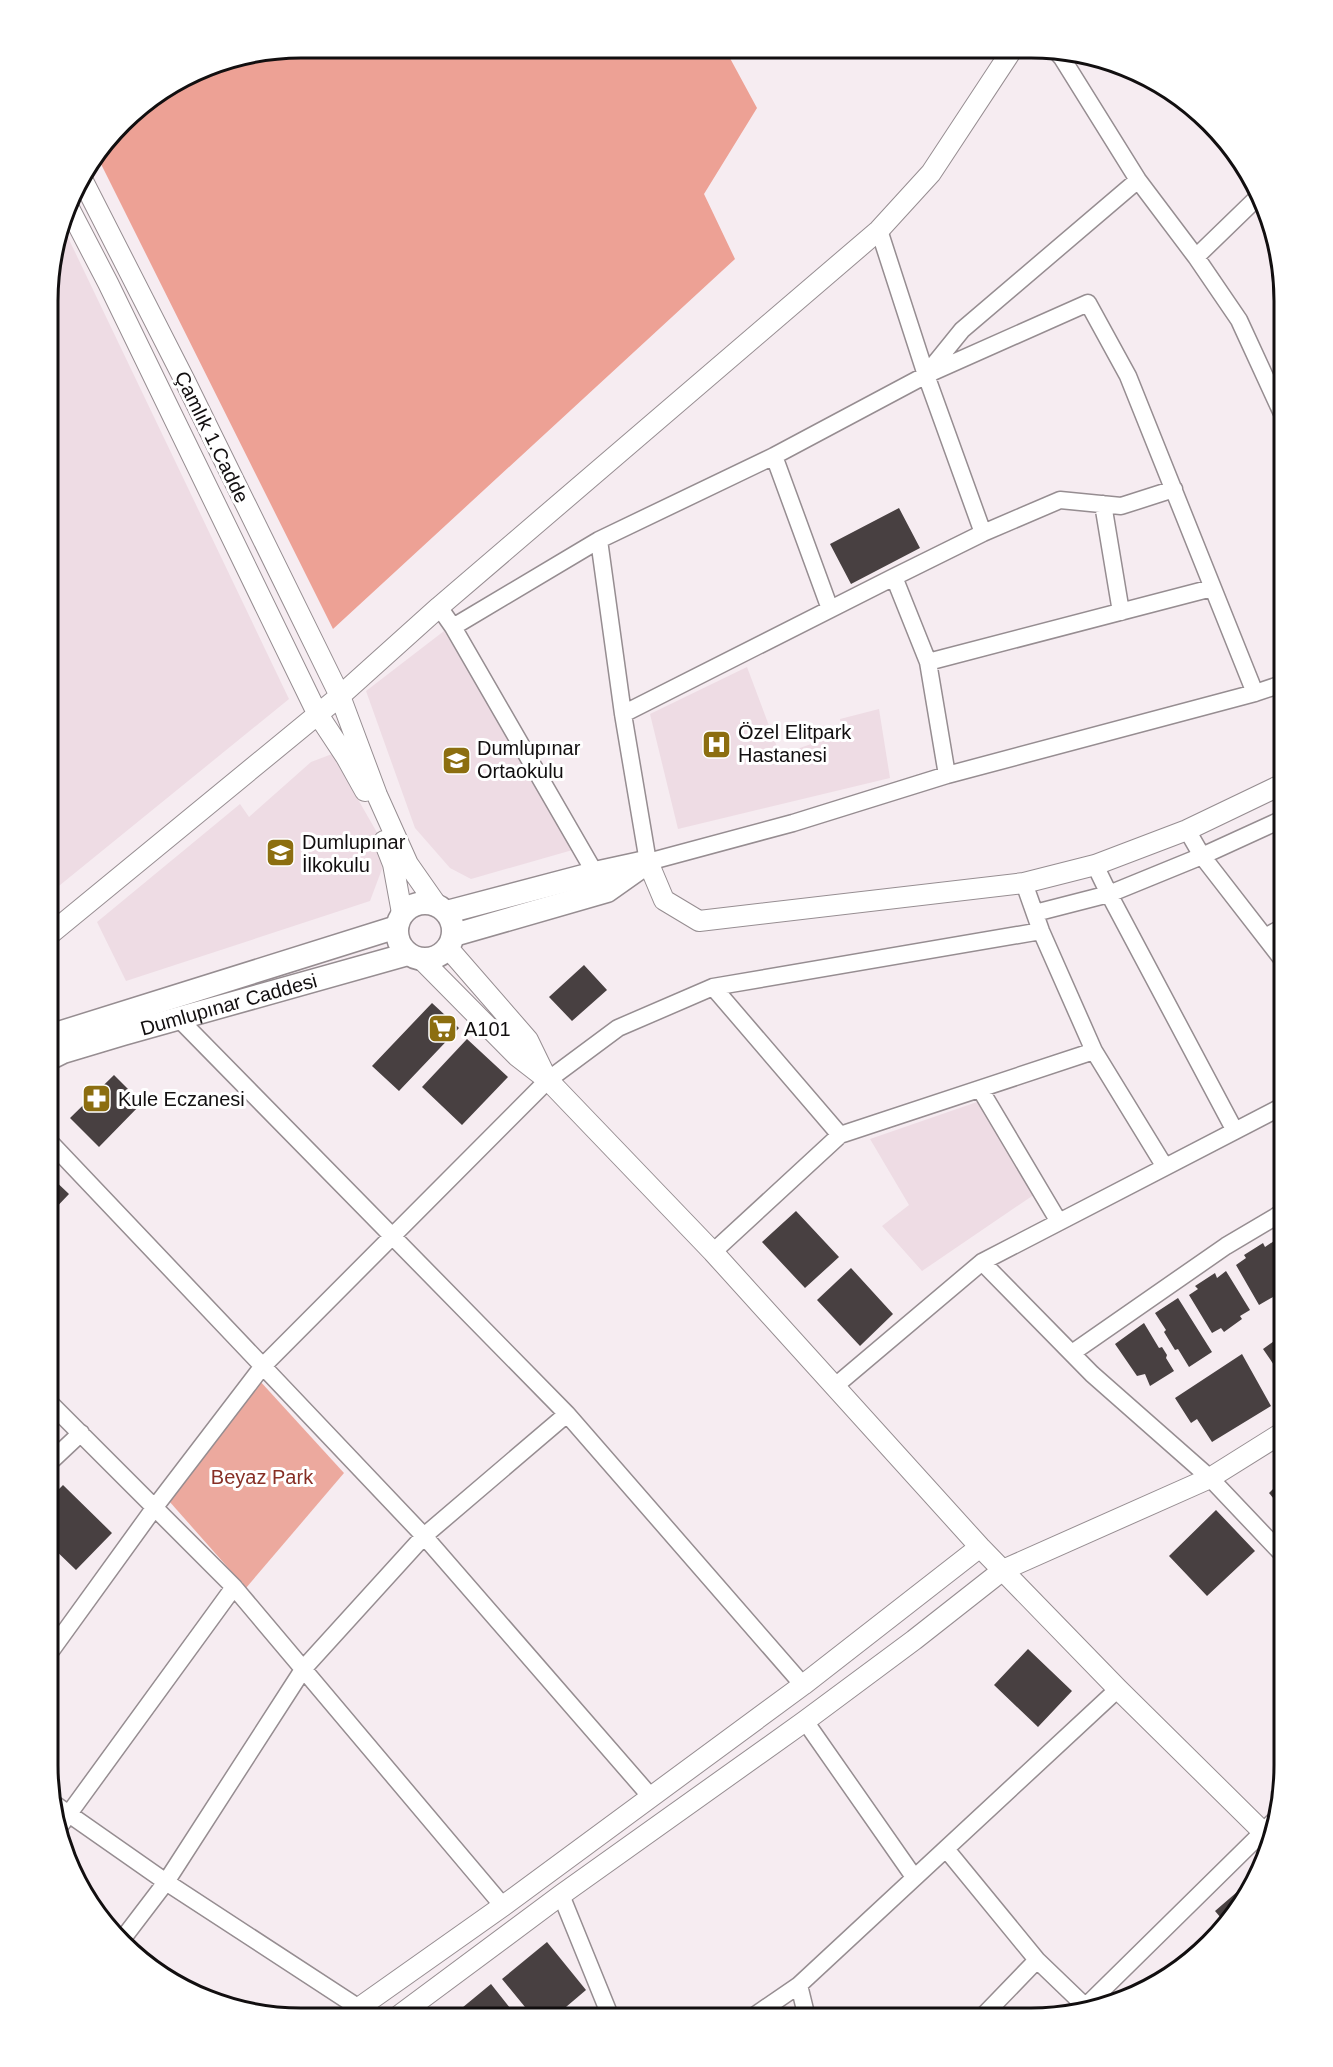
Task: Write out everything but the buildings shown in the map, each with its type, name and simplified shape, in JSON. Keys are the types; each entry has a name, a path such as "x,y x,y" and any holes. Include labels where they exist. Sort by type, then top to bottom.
{"main road":[{"path":"648,862 607,891 451,941 437,958 415,957 399,942 400,920 412,906 424,902 442,908 648,862"},
{"path":"442,908 453,922 451,941"},
{"name":"Dumlupınar Caddesi","path":"58,1033 400,920"},
{"name":"Dumlupınar Caddesi","path":"58,1054 178,1019 415,957"}],"street":[{"path":"58,928 340,696 439,607 879,231 931,173 1007,58"},
{"path":"1064,61 1138,180 1196,256 1239,320 1274,396"},
{"path":"926,375 962,330 1138,180"},
{"name":"Çamlık 1.Cadde","path":"87,188 185,381 340,696 377,795 408,864 442,908"},
{"path":"1196,256 1253,202"},
{"path":"74,217 317,713 363,787 393,864 400,920"},
{"path":"879,231 926,375 983,533"},
{"path":"453,627 599,540 774,456 926,375 1088,303 1128,376 1255,693"},
{"path":"774,456 830,609"},
{"path":"623,714 983,533 1060,500 1121,506 1174,489"},
{"path":"1103,504 1121,612"},
{"path":"599,540 623,714 648,862 664,900 699,921 1024,883 1095,866 1187,830 1274,788"},
{"path":"894,577 928,663 947,775"},
{"path":"928,663 1212,588"},
{"path":"439,607 453,627 595,873"},
{"path":"648,862 793,823 947,775 1274,687"},
{"path":"1035,913 1109,894 1202,856 1274,823"},
{"path":"1187,830 1202,856 1274,949"},
{"path":"1095,866 1235,1131"},
{"path":"1024,883 1041,931 1094,1051 1165,1167"},
{"path":"58,1641 262,1367 548,1080 618,1028 713,987 1041,931"},
{"path":"1265,937 1274,932"},
{"path":"451,941 528,1041 548,1080"},
{"path":"415,957 517,1056 548,1080 713,1252 980,1547 1264,1834"},
{"path":"713,987 840,1135"},
{"path":"178,1019 567,1414 804,1685"},
{"path":"713,1252 840,1135 1094,1051"},
{"path":"980,1089 1059,1222"},
{"path":"834,1387 982,1262 1274,1111"},
{"path":"58,1151 424,1536 651,1797"},
{"path":"1072,1353 1226,1246 1274,1218"},
{"path":"982,1262 1092,1374 1210,1478 1274,1546"},
{"path":"58,1411 234,1587 503,1906"},
{"path":"127,1934 166,1882 304,1668 424,1536 567,1414"},
{"path":"58,1454 81,1432"},
{"path":"409,2008 561,1895 805,1721 1003,1570 1210,1478 1274,1438"},
{"path":"358,2008 503,1906 804,1685 980,1547"},
{"path":"63,1813 234,1587"},
{"path":"766,2008 799,1985 1118,1689"},
{"path":"805,1721 914,1876"},
{"path":"64,1816 166,1882 346,2008"},
{"path":"1093,2000 1262,1841"},
{"path":"946,1849 1037,1960 1082,2003"},
{"path":"561,1895 607,2008"},
{"path":"991,2008 1037,1960"},
{"path":"799,1985 805,2008"}],"shaded area":[{"path":"302,58 730,58 757,108 704,194 735,259 333,629 101,164 119,141 141,119 167,99 209,77 254,63"},
{"path":"68,237 289,699 58,887 58,302 63,254"},
{"name":"Dumlupınar Ortaokulu","path":"444,631 576,849 471,879 450,868 415,828 366,691"},
{"name":"Özel Elitpark Hastanesi","path":"747,667 780,755 842,733 840,719 879,709 890,778 678,829 650,714"},
{"name":"Dumlupınar İlkokulu","path":"332,754 379,836 382,869 370,901 126,981 97,922 240,804 249,817 311,762"},
{"path":"977,1102 986,1105 1038,1192 922,1271 882,1226 909,1205 870,1139"}],"green space":[{"name":"Beyaz Park","path":"259,1380 344,1473 246,1588 169,1501"}],"place":[{"name":"Özel Elitpark Hastanesi","path":"717,744"},
{"name":"Dumlupınar Ortaokulu","path":"456,760"},
{"name":"Dumlupınar İlkokulu","path":"281,853"},
{"name":"A101","path":"443,1029"},
{"name":"Kule Eczanesi","path":"97,1099"}]}
